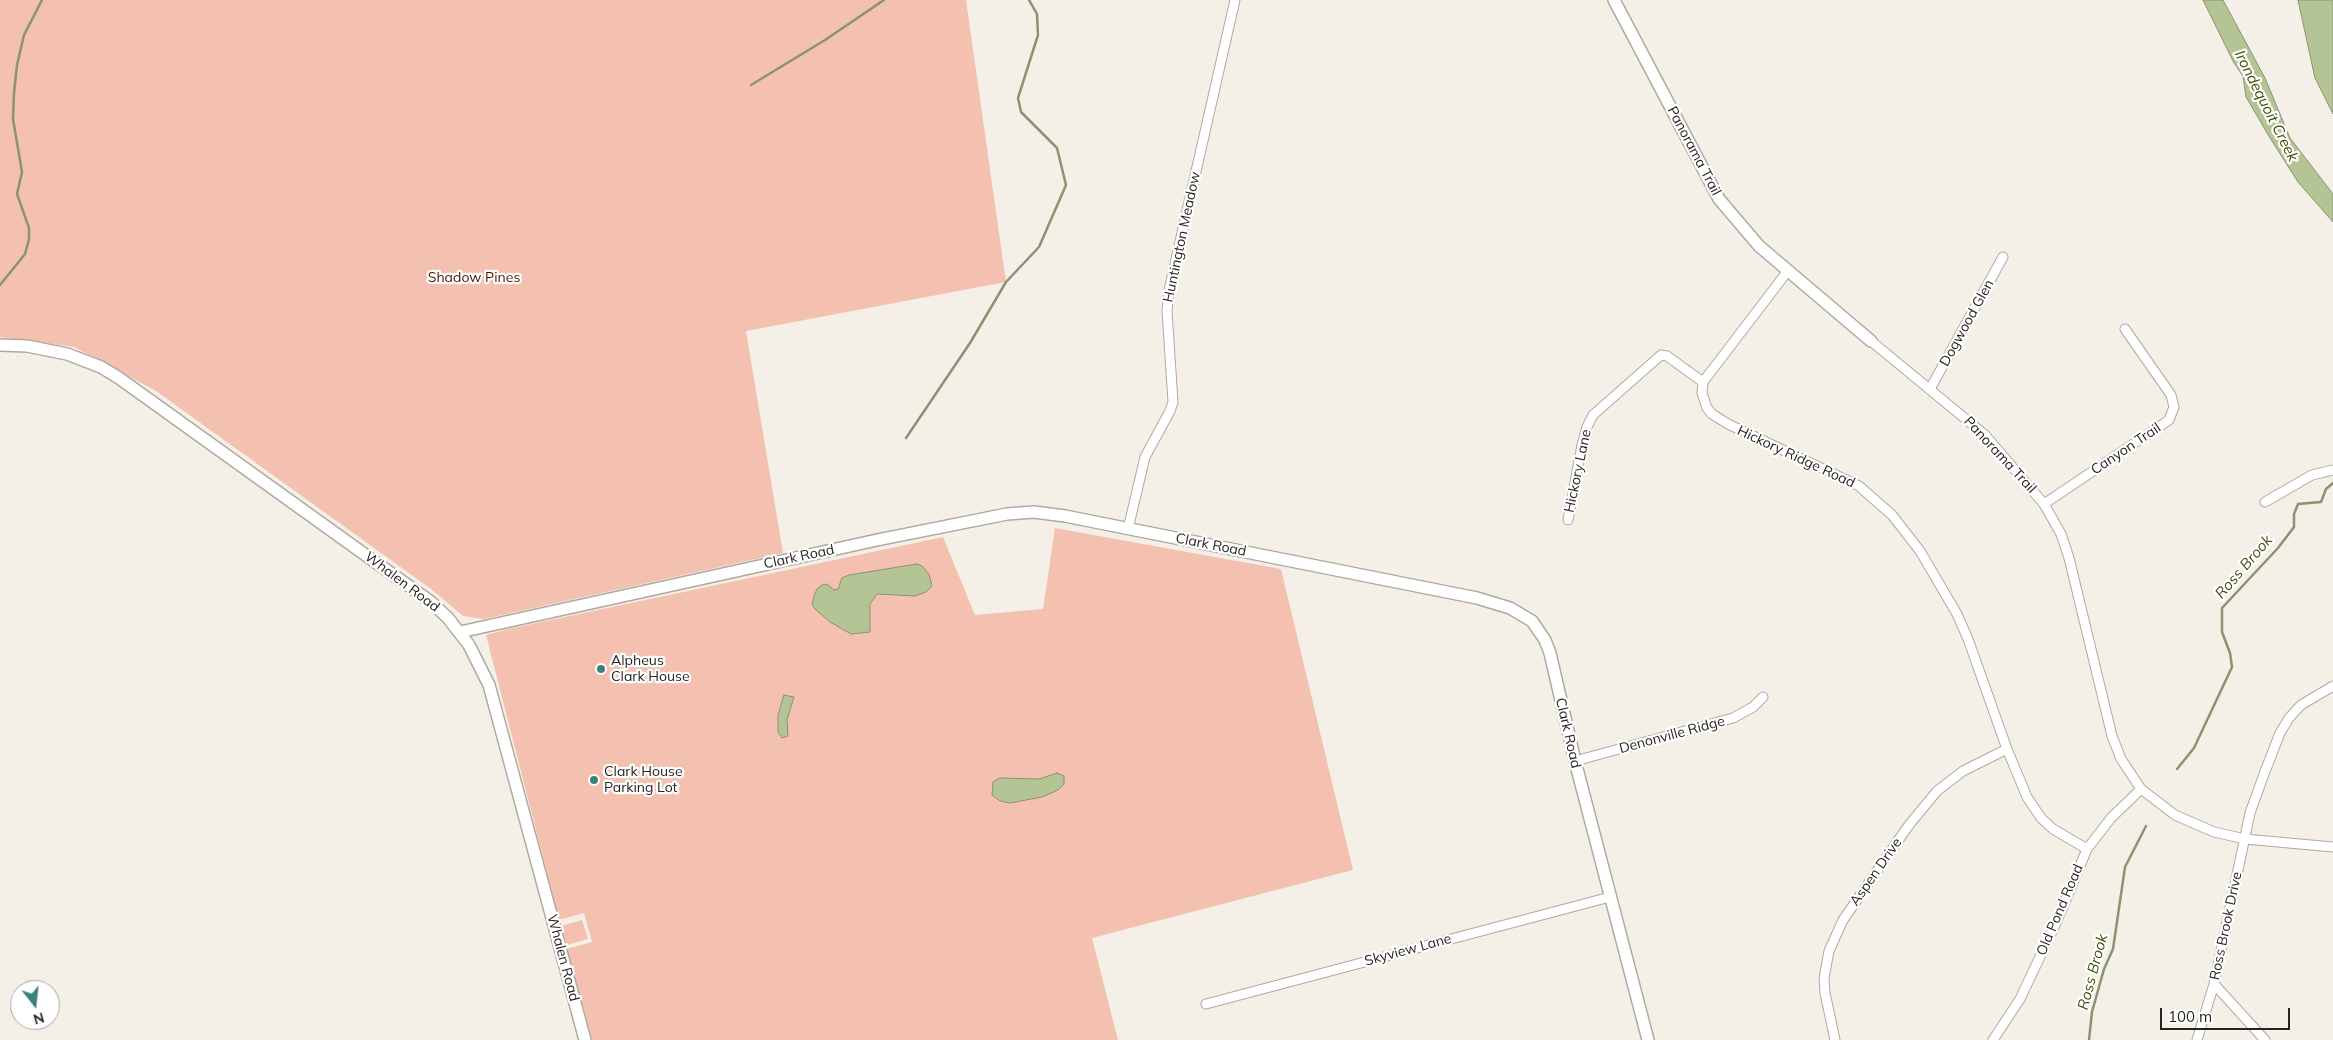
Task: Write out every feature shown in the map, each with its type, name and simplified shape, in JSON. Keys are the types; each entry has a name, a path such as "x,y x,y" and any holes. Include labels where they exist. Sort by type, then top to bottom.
{"street":[{"name":"Huntington Meadow","path":"1128,529 1144,457 1170,411 1172,402 1167,311 1169,290 1235,0"},
{"name":"Panorama Trail","path":"1614,0 1718,199 1759,246 1787,272 1985,435 2044,504 2061,534 2069,558 2112,736 2124,765 2141,789 2162,807 2185,821 2214,832 2245,839 2333,847"},
{"name":"Dogwood Glen","path":"1930,389 2003,256"},
{"path":"1703,382 1787,272"},
{"name":"Canyon Trail","path":"2044,504 2169,420 2174,407 2171,395 2125,329"},
{"name":"Whalen Road","path":"0,345 27,346 67,354 100,367 119,378 432,602 460,632 477,659 489,685 585,1040"},
{"name":"Hickory Lane","path":"1568,520 1582,445 1587,427 1593,415 1662,355 1667,356 1703,382"},
{"name":"Hickory Ridge Road","path":"1703,382 1704,401 1712,414 1719,420 1814,467 1843,477 1876,499 1892,515 1925,559 1957,614 2007,749 2027,797 2041,818 2064,837 2086,849"},
{"path":"2266,502 2312,475 2333,470"},
{"name":"Clark Road","path":"460,632 868,542 1007,514 1048,514 1477,598 1522,614 1536,625 1546,640 1575,761 1648,1040"},
{"name":"Ross Brook Drive","path":"2197,1040 2214,984 2250,813 2280,733 2289,718 2301,705 2333,686"},
{"name":"Denonville Ridge","path":"1575,761 1733,718 1753,707 1763,698"},
{"name":"Aspen Drive","path":"1834,1040 1824,978 1829,951 1843,920 1909,824 1933,795 1963,771 2007,749"},
{"name":"Old Pond Road","path":"1993,1040 2020,1000 2056,923 2086,849 2111,818 2141,789"},
{"name":"Skyview Lane","path":"1206,1004 1610,897"},
{"path":"2214,984 2265,1040"}],"green space":[{"name":"Shadow Pines","path":"0,0 966,0 1006,282 746,331 783,553 484,619 463,616 431,589 156,391 74,347 0,337"},
{"path":"1055,528 1281,569 1353,870 1092,938 1118,1040 592,1040 567,949 592,942 584,913 559,920 486,635 943,537 975,615 1043,609"},
{"path":"582,920 588,939 567,945 561,926"}],"water":[{"name":"Irondequoit Creek","path":"2203,0 2223,0 2265,78 2290,138 2333,194 2333,222 2298,182 2270,138 2246,97 2243,76 2234,63"},
{"path":"2298,0 2333,0 2333,114 2315,78"},
{"path":"917,564 922,566 929,574 932,586 926,592 915,596 877,594 870,604 870,632 851,634 830,622 812,604 817,589 822,585 827,584 834,590 838,589 842,578 849,575"},
{"path":"784,695 794,697 787,720 788,736 782,738 778,732 778,715"},
{"path":"1057,773 1064,776 1064,784 1058,790 1042,797 1010,803 1000,801 992,795 993,782 1000,778 1039,779"}],"waterway":[{"path":"0,285 25,254 29,239 29,228 17,194 22,172 13,119 14,93 17,65 24,35 42,0"},
{"path":"751,85 825,40 884,0"},
{"path":"906,438 970,343 1006,282 1039,247 1066,185 1057,148 1021,112 1018,98 1038,35 1037,14 1029,0"},
{"name":"Ross Brook","path":"2177,769 2194,748 2232,667 2230,653 2222,632 2222,608 2278,548 2294,527 2294,514 2298,504 2321,502 2326,489 2333,483"},
{"name":"Ross Brook","path":"2089,1040 2092,1012 2104,969 2113,949 2125,867 2146,826"}],"place":[{"name":"Alpheus Clark House","path":"601,669"},
{"name":"Clark House Parking Lot","path":"594,780"}]}
